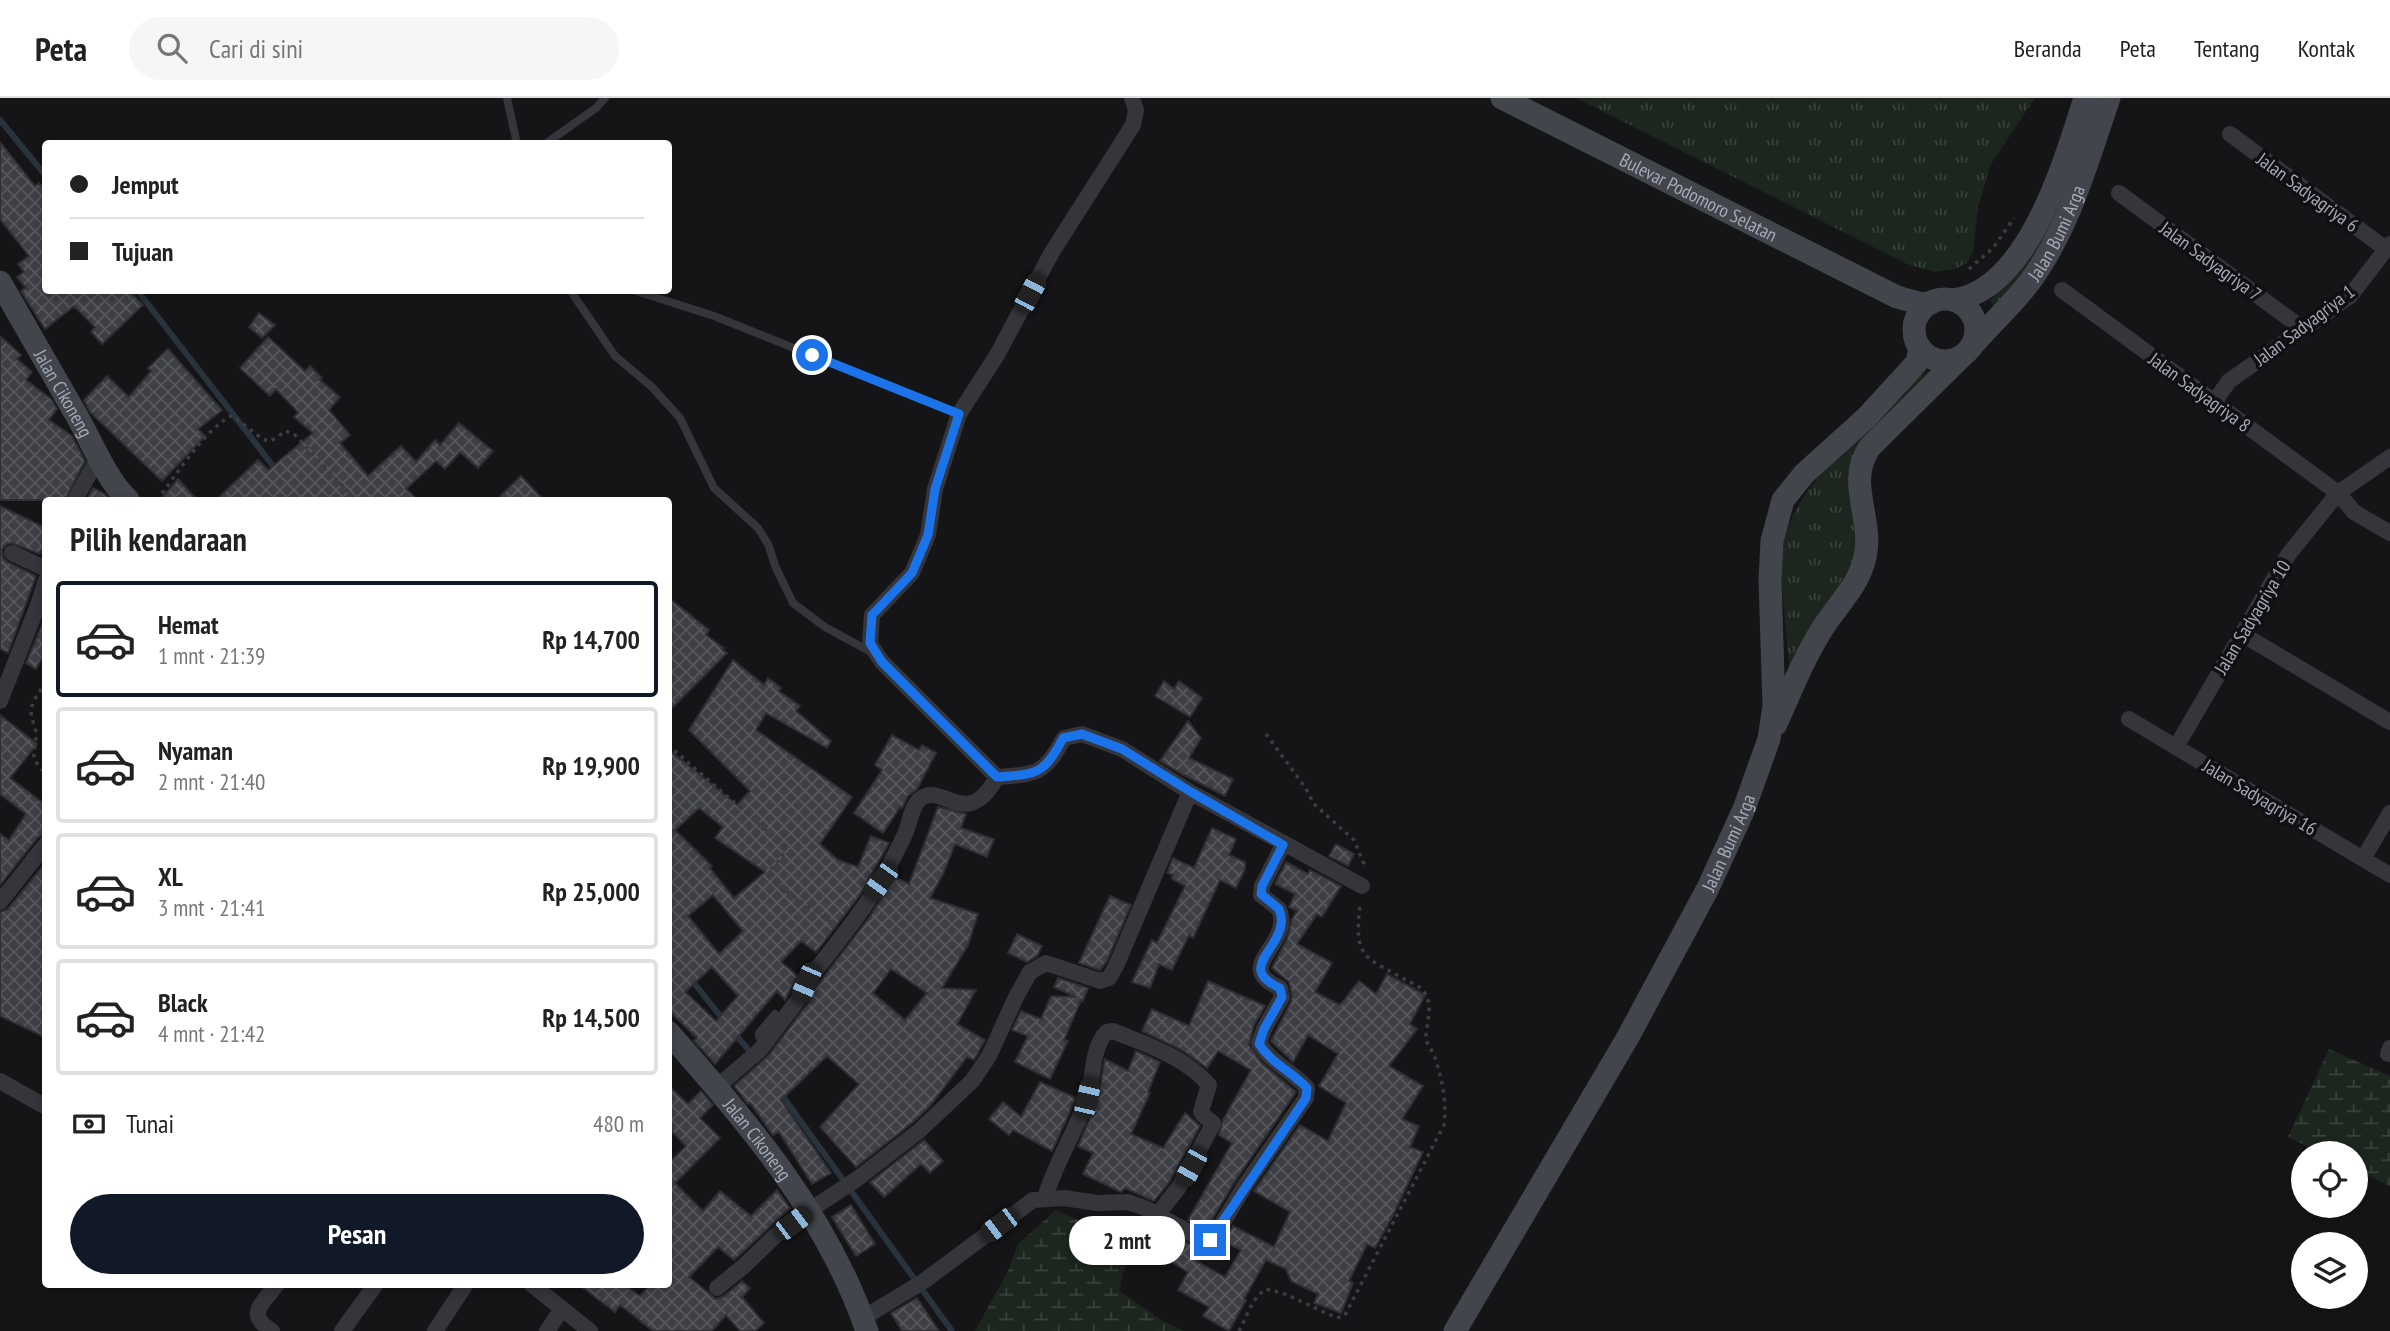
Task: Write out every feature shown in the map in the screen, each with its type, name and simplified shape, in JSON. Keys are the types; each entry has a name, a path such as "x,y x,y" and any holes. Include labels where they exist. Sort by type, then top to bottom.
{"street":[{"path":"1132,98 1136,110 1133,125 1052,252 997,355 959,414 935,489 928,535 912,573 872,615 870,643 877,655 997,777 1034,774 1052,760 1063,738 1082,734 1122,749 1283,845 1362,886"},
{"name":"Bulevar Podomoro Selatan","path":"1502,98 1897,296 1931,303"},
{"name":"Jalan Bumi Arga","path":"1954,300 1977,294 2000,276 2031,235 2049,200 2085,98"},
{"name":"Jalan Bumi Arga","path":"1455,1331 1628,1037 1708,888 1744,810 1769,739 1805,659 1860,574 1868,535 1858,488 1863,457 1967,351 2034,276 2070,210 2109,98"},
{"name":"Jalan Sadyagriya 6","path":"2230,134 2388,247"},
{"name":"Jalan Sadyagriya 7","path":"2119,193 2303,329"},
{"name":"Jalan Sadyagriya 1","path":"2214,402 2229,381 2350,296 2388,247"},
{"name":"Jalan Cikoneng","path":"0,282 101,463 124,496"},
{"name":"Jalan Sadyagriya 8","path":"2063,290 2338,493 2354,512 2390,533"},
{"path":"1897,296 1908,309 1917,339 1927,355 1945,360 1967,351 1976,330 1974,320 1970,311 1954,300 1945,299 1931,303 1920,312 1917,339"},
{"name":"Jalan Bumi Arga","path":"1769,739 1774,706 1770,580 1772,541 1783,500 1804,474 1867,417 1917,362 1917,339"},
{"name":"Jalan Sadyagriya 10","path":"2176,747 2288,555 2338,493 2390,457"},
{"path":"77,497 101,463"},
{"path":"12,553 42,567"},
{"path":"0,701 42,592"},
{"path":"2242,634 2390,722"},
{"name":"Jalan Sadyagriya 16","path":"2129,719 2390,875"},
{"path":"717,1087 759,1050 801,996 806,983 881,881 906,832 917,802 923,797 933,796 969,806 989,792 997,777"},
{"path":"717,1288 776,1235 919,1131 972,1081 989,1056 1030,972 1046,963 1100,981 1109,978 1191,792"},
{"path":"2363,859 2390,813"},
{"path":"865,1325 903,1294 1033,1200 1072,1199 1109,1204 1128,1202 1203,1240 1210,1240 1306,1098 1307,1088 1264,1053 1259,1044 1264,1029 1282,997 1280,988 1266,982 1260,970 1262,959 1281,927 1279,909 1261,894 1262,886 1283,845"},
{"path":"0,902 42,849"},
{"path":"1045,1198 1087,1098 1100,1041 1107,1032 1113,1031 1181,1061 1209,1085 1201,1111 1213,1123 1212,1126 1179,1187 1157,1215"},
{"name":"Jalan Cikoneng","path":"672,1036 717,1087 810,1210 865,1325"},
{"path":"0,1081 42,1105"},
{"path":"272,1331 258,1321 257,1317 259,1309 274,1288"},
{"path":"342,1331 373,1288"},
{"path":"435,1331 464,1288"},
{"path":"536,1288 590,1331"},
{"path":"547,1331 562,1309"}],"lane":[{"path":"506,98 516,140"},
{"path":"551,140 596,108 605,98"},
{"path":"573,294 615,356 652,387 680,418 714,488 758,528 763,536 793,603 825,627 877,655"},
{"path":"645,294 714,316 959,414"},
{"path":"759,1050 759,1032 775,1014"}],"path":[{"path":"1969,269 1993,248 2016,215"},
{"path":"159,497 210,433 220,422 231,416 252,429 264,441 269,442 286,432 295,435 353,497"},
{"path":"42,688 34,699 30,715 36,736 33,749 35,763 42,770"},
{"path":"1239,1331 1258,1294 1266,1289 1285,1294 1337,1318 1345,1315 1444,1125 1446,1111 1444,1090 1433,1051 1428,1046 1426,1037 1429,1002 1424,990 1366,958 1360,948 1357,936 1364,864 1354,839 1314,804 1305,786 1266,734"},
{"path":"672,748 783,845 785,854 769,873 774,883 844,931"}],"green space":[{"path":"1576,98 2035,98 1991,164 1978,207 1973,252 1967,263 1955,269 1935,272 1907,264"},
{"path":"2093,98 2100,98 2058,211 2028,269 2011,291 1993,306 1990,300 2016,274"},
{"path":"1936,367 1849,486 1859,549 1854,567 1790,676 1781,577 1783,542 1793,515 1807,491 1825,470 1916,378"},
{"path":"2329,1049 2390,1076 2390,1186 2368,1176 2368,1141 2296,1141 2288,1137"},
{"path":"1056,1210 1091,1226 1122,1221 1134,1230 1120,1291 1161,1320 1184,1331 975,1331 1008,1271 1018,1244"}],"building":[{"path":"0,142 35,186 39,183 42,186 42,294 133,294 143,305 102,344 91,332 95,327 74,306 45,329 21,291 26,288 17,277 24,272 18,264 29,256 0,219"},
{"path":"259,313 275,325 262,338 249,327"},
{"path":"0,336 21,355 17,359 32,372 26,380 51,399 57,409 49,420 72,436 85,461 67,497 0,500"},
{"path":"268,337 305,371 310,366 322,378 320,380 340,397 329,410 350,435 340,443 368,476 401,446 416,462 435,440 440,445 459,423 493,451 478,468 460,452 445,469 436,461 406,489 415,497 219,497 258,460 268,470 313,433 294,417 298,412 276,389 270,396 240,368"},
{"path":"168,349 222,410 198,429 205,436 162,481 90,412 84,400 107,376 129,397 151,371 148,368"},
{"path":"521,476 541,497 499,497"},
{"path":"178,479 194,497 163,497"},
{"path":"93,488 108,497 88,497"},
{"path":"0,506 42,526 42,550 40,554 12,543 2,549 3,558 7,562 36,576 8,653 0,649"},
{"path":"672,600 709,630 706,635 727,653 672,708"},
{"path":"42,625 42,658 36,669 26,663"},
{"path":"733,660 764,685 768,678 781,688 779,691 800,706 796,711 831,741 827,748 766,713 756,730 852,797 820,844 838,860 858,867 871,836 889,843 862,892 816,952 801,941 781,962 798,976 785,1000 777,991 715,1064 694,1041 697,1038 672,1014 672,752 737,805 750,791 689,730","holes":["699,808 723,827 715,838 765,872 734,898 710,868 712,866 675,830","713,895 743,931 719,954 688,916","712,967 738,996 716,1021 685,992"]},
{"path":"1164,681 1174,689 1179,681 1202,698 1190,717 1155,696"},
{"path":"0,715 37,744 10,778 42,802 42,836 0,885 0,834 9,840 26,814 0,794"},
{"path":"1188,721 1201,738 1189,758 1233,779 1225,796 1160,761"},
{"path":"892,735 919,750 922,745 936,753 917,789 908,796 883,833 854,813 882,770 875,765"},
{"path":"938,807 966,814 961,828 994,839 987,857 955,844 930,898 978,914 968,945 942,988 976,990 957,1024 985,1040 974,1060 967,1057 930,1106 856,1167 820,1127 859,1084 827,1056 781,1100 831,1173 812,1184 779,1132 773,1135 734,1086 768,1056 809,1002 815,988 869,918 895,877 909,884","holes":["891,969 927,993 905,1020 873,993"]},
{"path":"1212,828 1236,839 1229,855 1245,862 1245,869 1236,888 1220,880 1193,938 1189,935 1172,970 1159,964 1150,988 1132,982 1152,940 1157,943 1185,886 1167,873 1173,858 1194,868"},
{"path":"1336,844 1354,854 1348,866 1329,856"},
{"path":"1286,862 1308,874 1310,870 1341,886 1322,917 1317,914 1297,944 1332,963 1315,992 1340,1005 1359,981 1376,994 1387,974 1425,995 1410,1024 1417,1029 1389,1066 1423,1086 1402,1119 1419,1126 1410,1147 1423,1152 1375,1248 1367,1244 1349,1281 1353,1283 1341,1313 1314,1303 1318,1294 1291,1281 1286,1269 1266,1260 1229,1331 1203,1316 1209,1307 1178,1290 1188,1272 1165,1258 1177,1238 1202,1250 1196,1261 1225,1277 1241,1250 1224,1241 1233,1226 1274,1247 1290,1212 1254,1191 1300,1125 1328,1141 1346,1103 1319,1086 1338,1054 1308,1035 1293,1062 1271,1041 1292,996 1289,982 1272,968 1297,911 1289,907 1295,894 1275,884"},
{"path":"42,867 42,1036 0,1016 0,912 8,909"},
{"path":"1110,896 1131,905 1107,961 1100,970 1079,963"},
{"path":"1017,934 1042,946 1037,956 1027,962 1008,953"},
{"path":"1058,978 1088,988 1064,1040 1068,1041 1050,1079 1015,1062 1028,1036 1012,1030 1021,1011 1041,1019 1051,996 1076,997 1054,987"},
{"path":"1208,981 1265,1006 1254,1025 1249,1045 1262,1063 1296,1092 1206,1229 1188,1220 1232,1143 1219,1135 1223,1120 1251,1070 1218,1051 1207,1068 1182,1050 1142,1031 1152,1009 1189,1026"},
{"path":"1136,1051 1160,1062 1148,1092 1150,1093 1131,1134 1163,1148 1185,1113 1200,1126 1170,1181 1154,1201 1125,1188 1121,1192 1083,1174 1093,1153 1078,1146 1097,1102 1105,1059 1128,1071"},
{"path":"1040,1082 1076,1098 1052,1151 1013,1130 1009,1135 989,1119 1003,1102 1021,1117"},
{"path":"672,1089 688,1104 701,1091 713,1105 700,1118 720,1138 675,1183 703,1211 720,1191 751,1216 777,1190 790,1208 734,1260 718,1247 689,1277 716,1299 742,1281 750,1288 742,1297 764,1323 755,1331 740,1331 726,1315 712,1331 653,1331 620,1305 615,1312 583,1288 629,1288 640,1296 647,1288 672,1288 672,1160 686,1146 672,1132"},
{"path":"924,1140 943,1161 930,1173 921,1164 884,1197 870,1182"},
{"path":"851,1205 875,1244 856,1256 832,1217"},
{"path":"917,1298 939,1331 902,1331 891,1313"}],"waterway":[{"path":"0,120 42,171"},
{"path":"140,294 277,471"},
{"path":"690,978 725,1022"},
{"path":"734,1033 752,1054"},
{"path":"779,1091 952,1331"}],"route":[{"path":"812,355 959,414 935,489 928,535 912,573 872,615 870,643 882,662 997,777 1034,774 1052,760 1063,738 1082,734 1122,749 1283,845 1262,886 1261,894 1279,909 1281,927 1262,959 1260,970 1266,982 1280,988 1282,997 1264,1029 1259,1044 1264,1053 1307,1088 1306,1098 1210,1240"}]}
